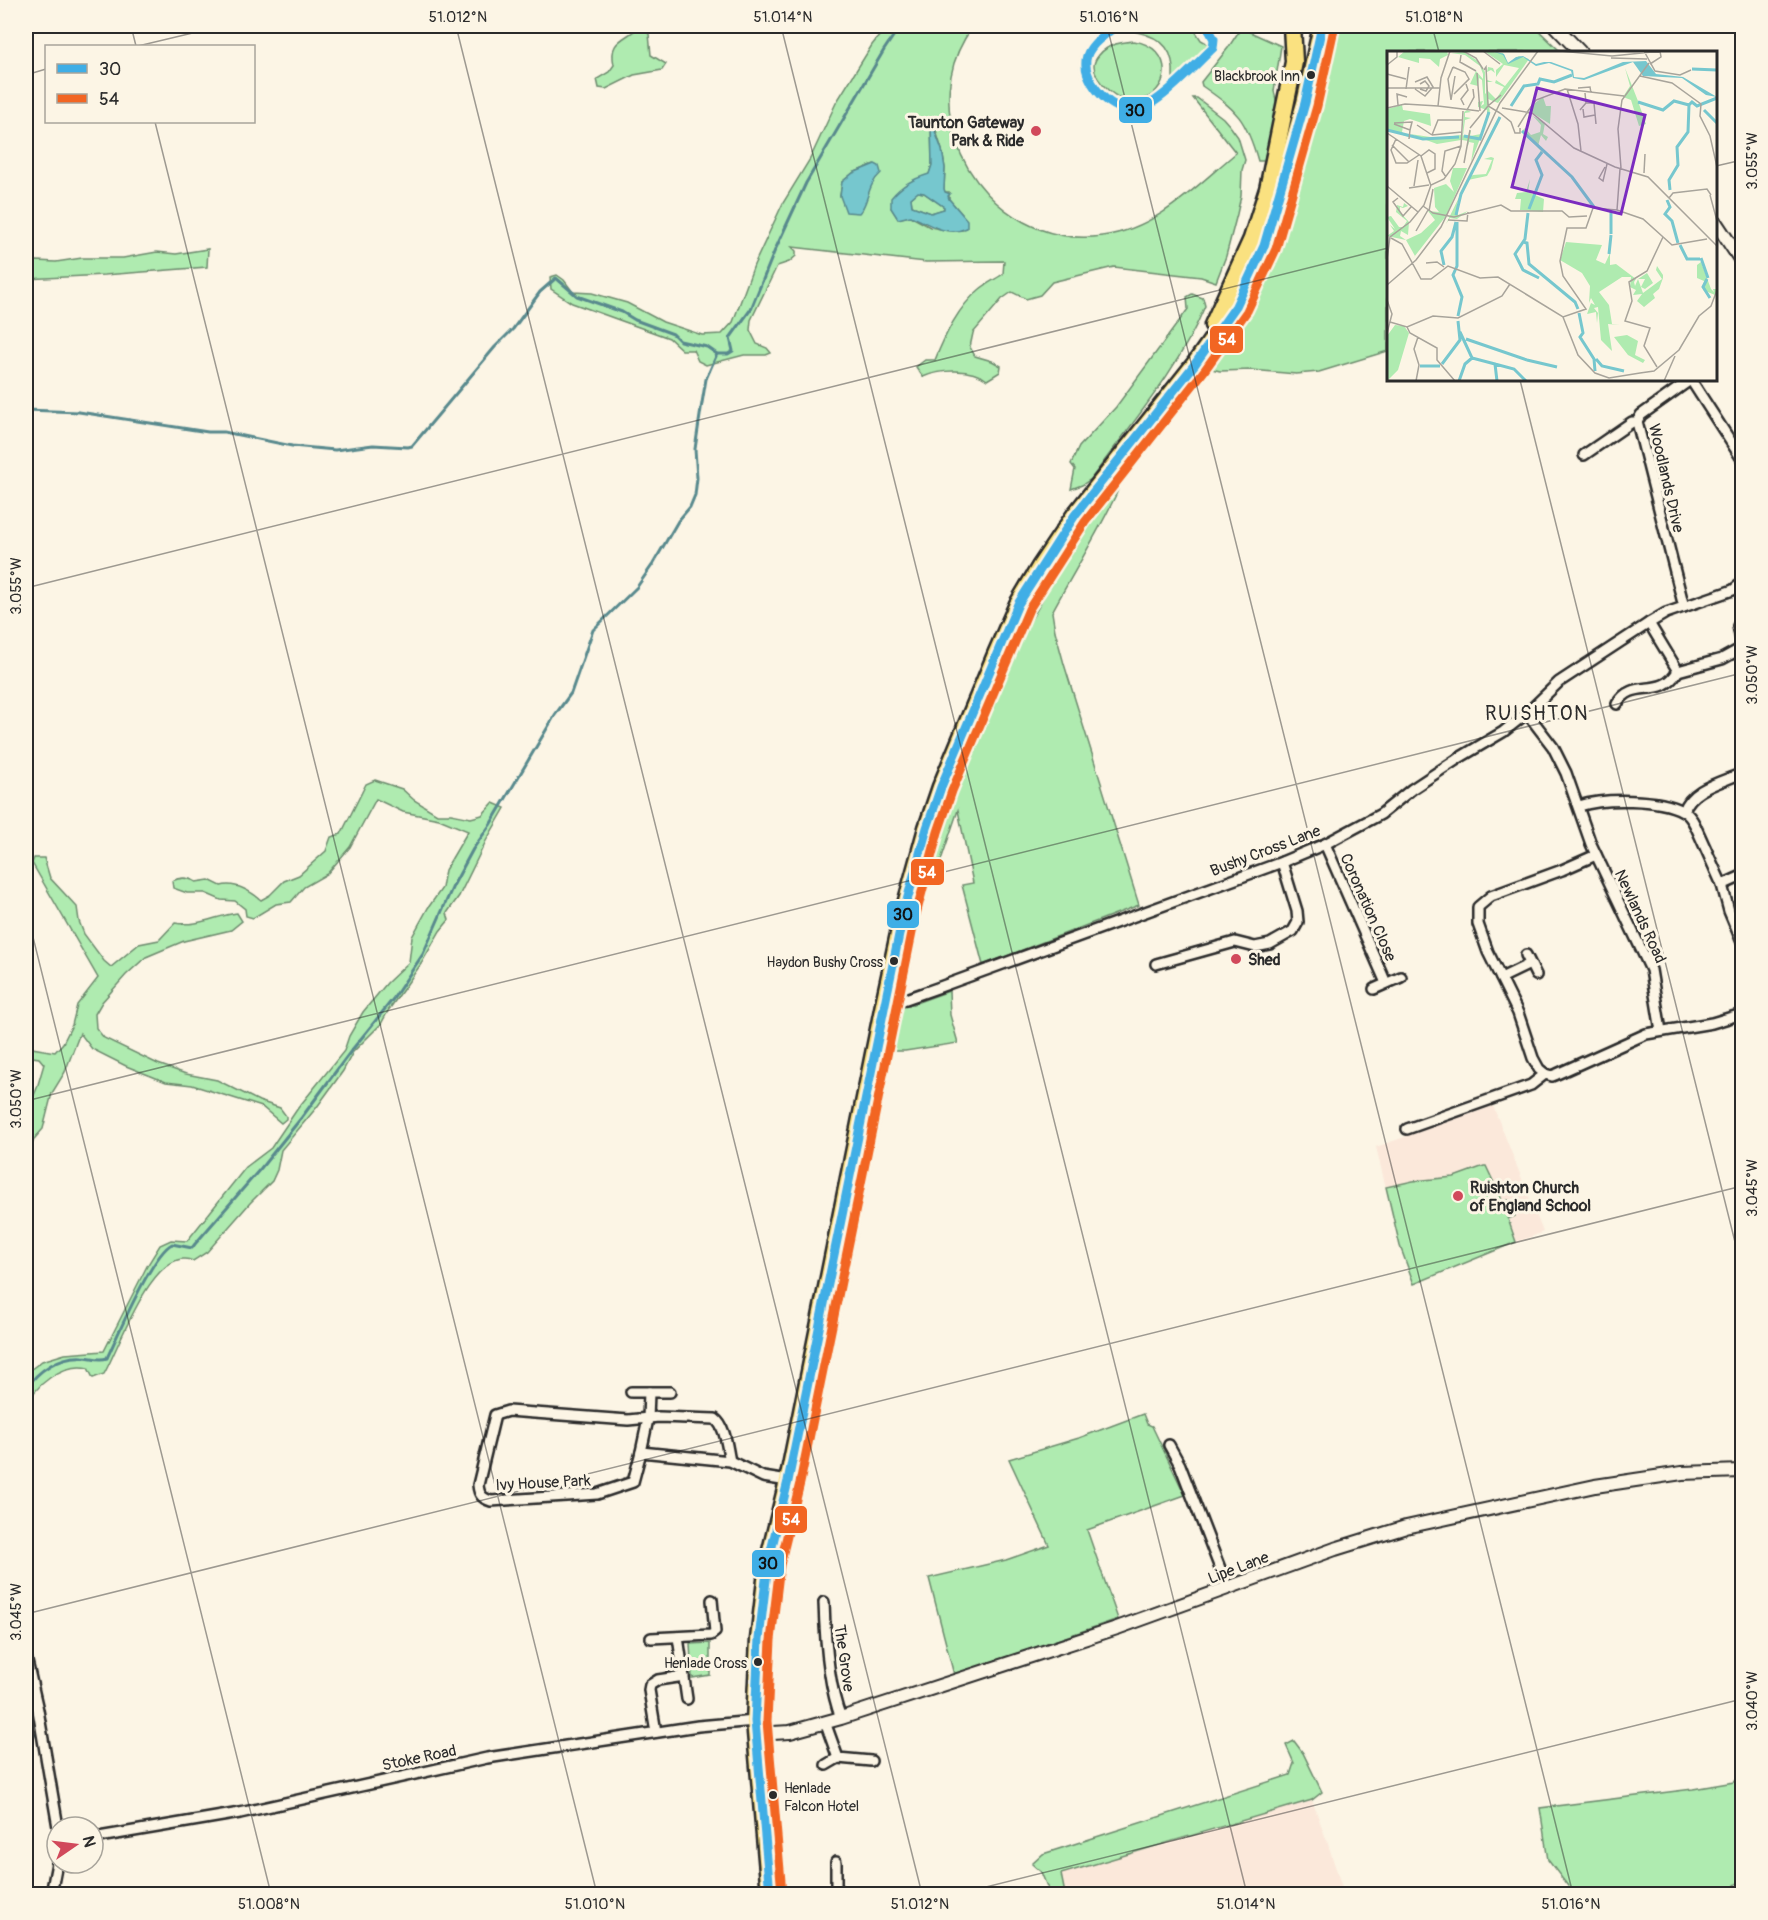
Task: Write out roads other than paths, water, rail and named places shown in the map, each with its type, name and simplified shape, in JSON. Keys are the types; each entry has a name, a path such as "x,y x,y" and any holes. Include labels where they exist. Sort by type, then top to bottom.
{"highway":[{"path":"1195,364 1252,239 1268,189 1294,62 1292,26"},
{"path":"770,1894 755,1727 756,1674 768,1563 788,1481 885,999 911,884 930,818 972,710 1018,604 1040,567 1075,515 1195,364 1236,306 1264,246 1305,103 1322,26"}],"street":[{"path":"1555,26 1579,51"},
{"path":"1717,224 1743,262"},
{"name":"Woodlands Drive","path":"1684,607 1637,422 1641,415 1689,381"},
{"name":"Woodlands Drive","path":"1691,381 1743,459"},
{"path":"1584,455 1632,422 1637,422"},
{"name":"Bushy Cross Lane","path":"885,999 903,1000 1282,862 1325,844 1381,814 1412,789 1503,732 1527,713 1559,682 1649,623 1666,613 1733,590 1743,583"},
{"path":"1649,623 1678,671"},
{"path":"1617,704 1623,694 1638,688 1662,687 1674,678 1678,671 1722,659 1743,646 1738,626"},
{"path":"1616,685 1623,694"},
{"name":"Newlands Road","path":"1527,713 1553,747 1566,772 1596,855 1651,970 1661,1031"},
{"path":"1684,811 1697,793 1743,773"},
{"path":"1579,806 1608,802 1642,802 1684,811 1695,825 1722,885 1728,911 1743,942"},
{"name":"Coronation Close","path":"1325,844 1386,983"},
{"path":"1545,1074 1533,1058 1518,1013 1488,952 1478,924 1477,914 1481,903 1506,890 1596,855"},
{"path":"1156,964 1235,942 1256,947 1293,931 1298,922 1297,911 1282,862"},
{"path":"1722,885 1743,876"},
{"path":"1502,978 1528,960 1536,975"},
{"name":"Coronation Close","path":"1374,990 1401,977"},
{"path":"1407,1130 1531,1085 1545,1074 1557,1074 1646,1034 1719,1021 1743,1014"},
{"path":"1414,1115 1418,1126"},
{"path":"631,1392 670,1392"},
{"name":"Ivy House Park","path":"649,1392 648,1419 633,1482 597,1494 491,1501 483,1498 479,1492 478,1485 495,1415 514,1410 628,1420 648,1419 715,1419 720,1423 730,1461"},
{"path":"1168,1445 1180,1465 1228,1589"},
{"path":"641,1452 730,1461 763,1477 788,1481"},
{"name":"Lipe Lane","path":"755,1727 790,1732 840,1718 1117,1628 1335,1549 1406,1527 1595,1486 1682,1473 1743,1471"},
{"path":"651,1638 711,1635 715,1632 712,1600"},
{"name":"The Grove","path":"824,1601 830,1672 840,1718"},
{"path":"678,1637 687,1699"},
{"path":"26,1657 38,1710 56,1815"},
{"path":"656,1732 650,1684 658,1680 684,1676"},
{"path":"825,1722 838,1758"},
{"name":"Stoke Road","path":"105,1836 240,1813 487,1758 656,1732 755,1727"},
{"path":"826,1765 838,1758 871,1761"},
{"path":"829,1894 836,1891 838,1887 836,1862"},
{"path":"51,1894 55,1875"}],"water":[{"path":"931,124 942,150 945,192 950,194 949,199 967,220 967,228 959,231 937,228 910,216 898,219 891,208 891,198 899,189 929,174 932,165","holes":["918,192 924,193 944,207 944,209 931,213 912,206 911,198"]},
{"path":"875,164 879,166 881,173 873,183 865,205 859,213 846,212 840,196 842,182 853,173"}],"waterway":[{"path":"26,410 79,412 208,432 224,432 292,446 335,450 373,445 408,447 412,446 495,347 513,329 540,292 556,278 577,296 673,334 680,341 707,347 717,354 728,354 733,351 730,338 751,309 806,183 900,26"},
{"path":"26,1389 43,1370 58,1362 74,1357 107,1358 136,1296 164,1251 172,1244 192,1248 261,1168 393,999 423,954 453,886 473,849 490,825 555,715 571,693 593,630 637,587 678,521 690,507 695,495 697,478 695,449 706,379 717,354"},
{"path":"26,1640 30,1657"},
{"path":"32,1663 40,1698"},
{"path":"26,1739 36,1733"}],"place":[{"name":"Blackbrook Inn","path":"1311,75"},
{"name":"Taunton Gateway Park & Ride","path":"1036,131"},
{"name":"Shed","path":"1236,959"},
{"name":"Haydon Bushy Cross","path":"894,961"},
{"name":"Ruishton Church of England School","path":"1458,1196"},
{"name":"Henlade Cross","path":"758,1662"},
{"name":"Henlade Falcon Hotel","path":"773,1795"}],"district":[{"name":"RUISHTON","path":"1537,713"}]}
